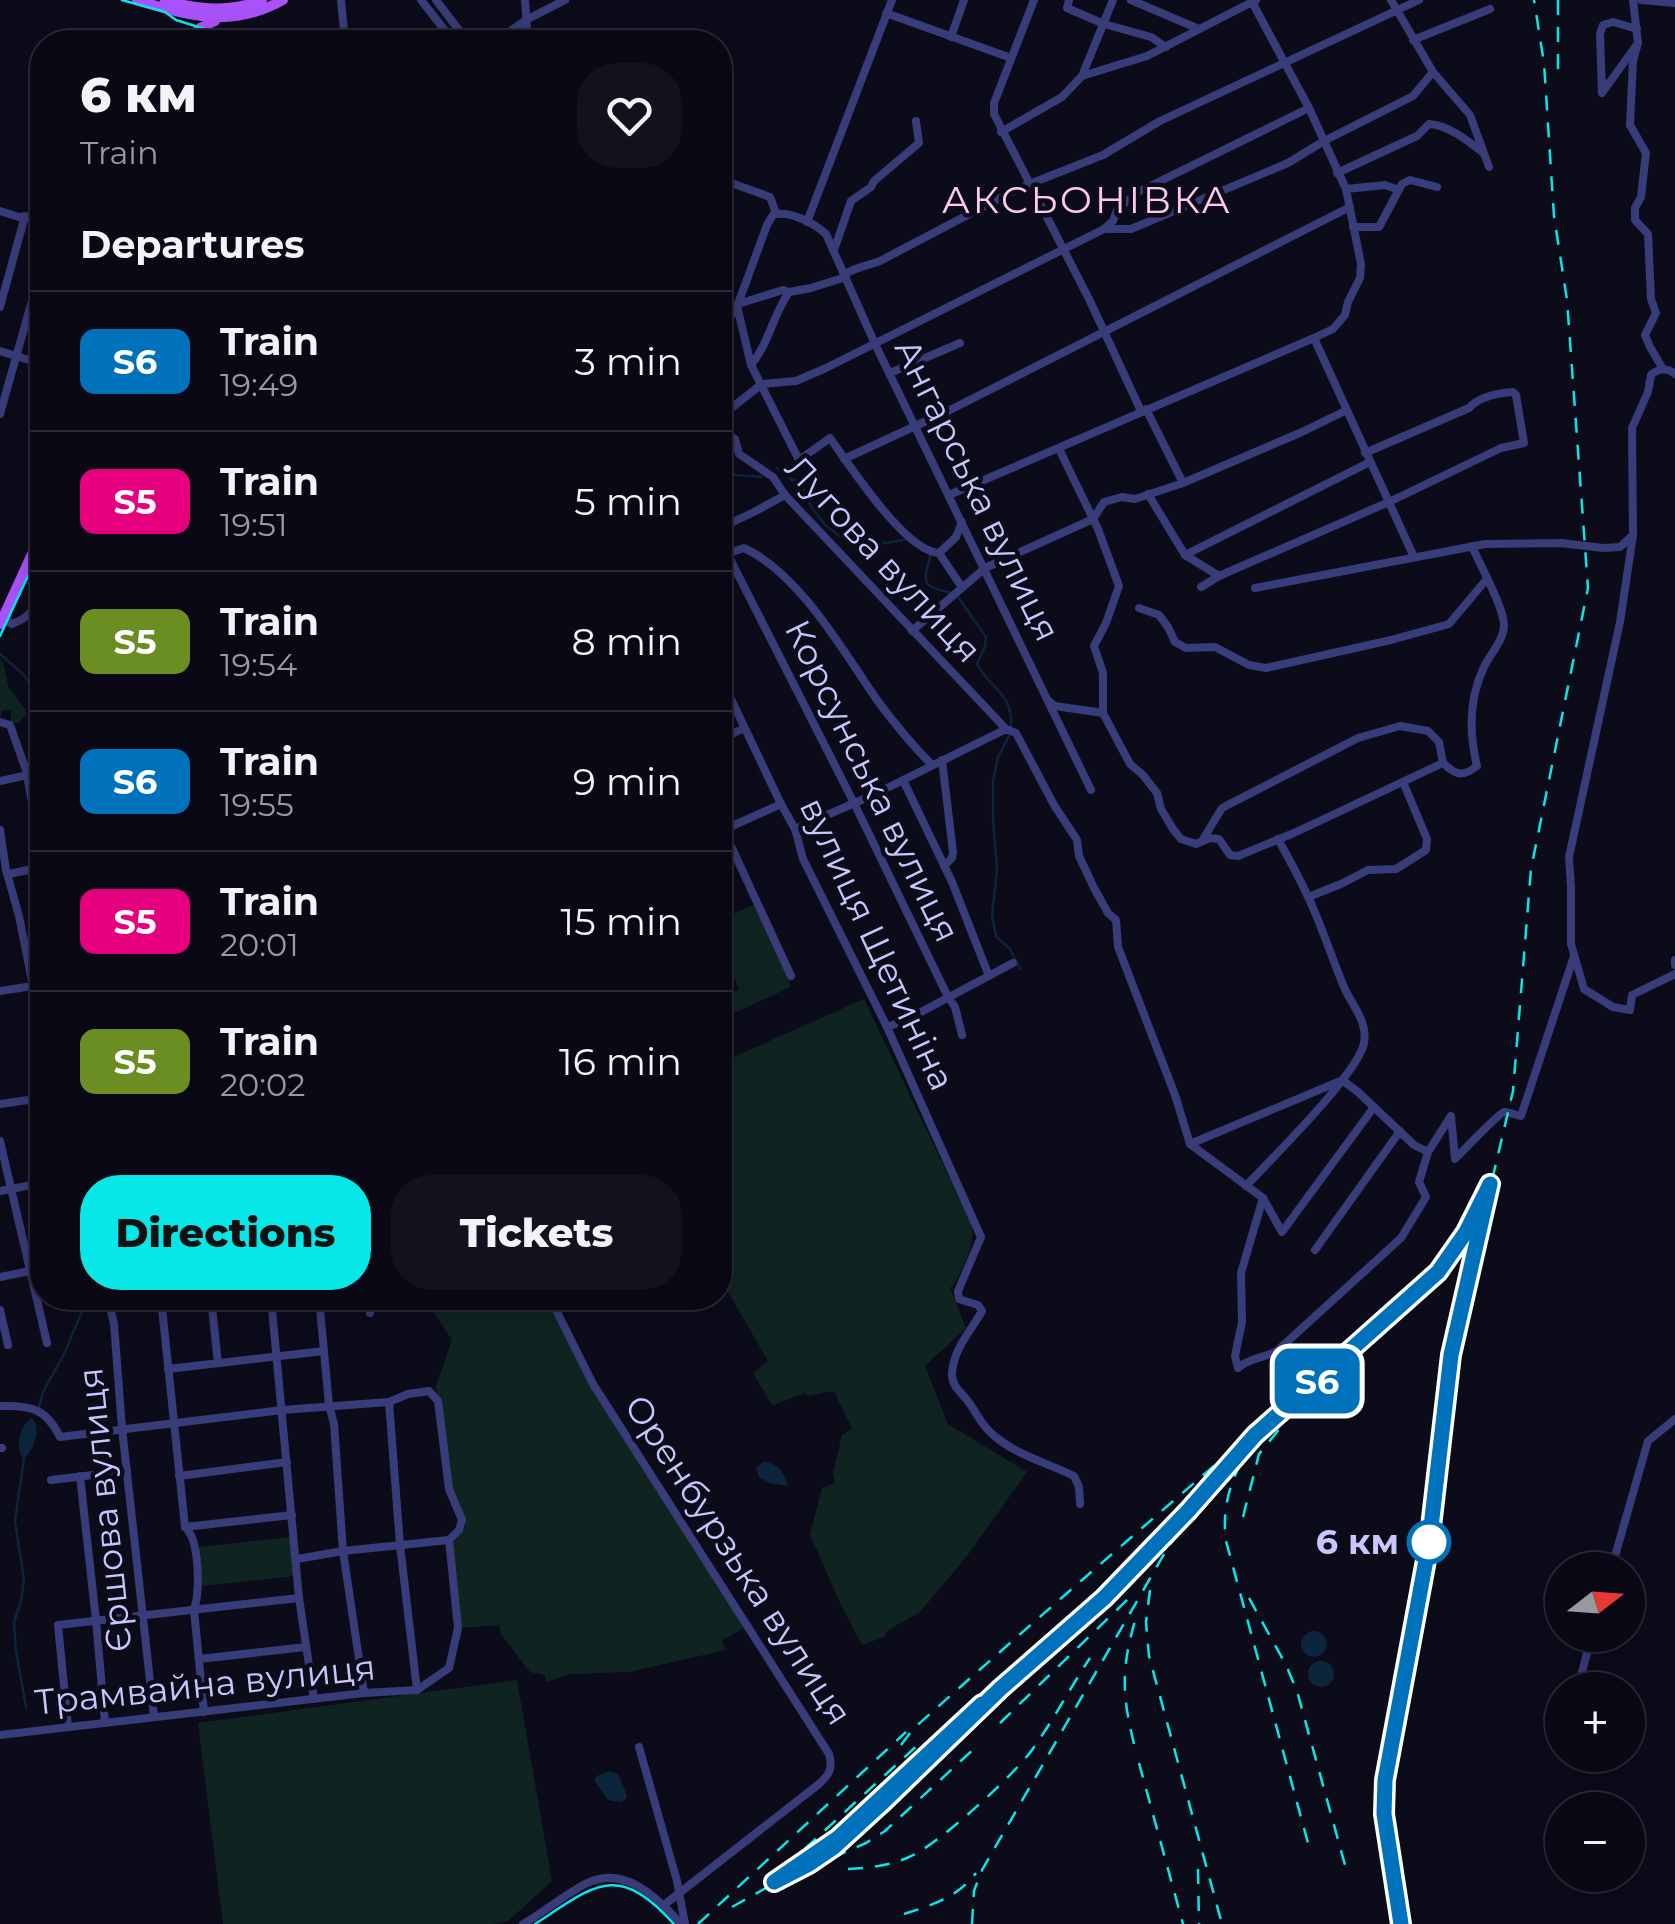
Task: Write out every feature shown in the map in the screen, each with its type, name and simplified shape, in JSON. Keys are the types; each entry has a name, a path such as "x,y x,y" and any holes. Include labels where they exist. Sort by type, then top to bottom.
{"main road":[{"path":"137,0 226,18"},
{"path":"165,0 192,12 262,0"},
{"path":"198,30 283,0"},
{"path":"189,30 192,12"},
{"path":"2,621 30,559"}],"street":[{"path":"342,0 345,30"},
{"path":"421,0 445,30"},
{"path":"436,0 459,30"},
{"path":"524,0 527,30"},
{"path":"512,30 565,0"},
{"path":"776,213 806,222 892,0"},
{"path":"951,37 964,0"},
{"path":"1034,0 993,108 1001,132 1183,483"},
{"path":"1069,0 1067,8 1104,24 1151,37 1166,47"},
{"path":"1001,132 1062,97 1082,76 1113,0"},
{"path":"1131,0 1199,29"},
{"path":"1230,0 1251,3"},
{"path":"1391,0 1433,72 1470,115 1488,167"},
{"path":"732,309 783,290 811,288 846,276 856,267 880,262 1029,183 1103,155 1160,121 1419,0"},
{"path":"1633,0 1638,43 1633,61 1630,125 1646,153 1635,220 1648,234 1651,299 1656,312 1645,335 1663,369 1675,374"},
{"path":"1641,0 1675,4"},
{"path":"1082,76 1166,47 1251,3"},
{"path":"949,495 1332,330 1345,315 1362,264 1346,189 1308,108 1251,3"},
{"path":"1413,40 1490,10"},
{"path":"886,13 1011,58"},
{"path":"1637,28 1613,22 1603,26 1602,93 1638,43"},
{"path":"1104,229 1131,229 1288,163 1413,96 1433,72"},
{"path":"732,408 762,384 796,381 1104,229 1117,210 1138,192 1308,108"},
{"path":"834,250 851,201 919,143 916,121"},
{"path":"1338,173 1417,136 1428,124 1454,133 1485,154"},
{"path":"1353,227 1379,227 1402,184 1410,180 1437,187"},
{"path":"732,182 770,197 776,213"},
{"path":"1346,189 1385,185 1399,190"},
{"path":"844,459 1350,206"},
{"path":"0,211 30,216"},
{"path":"732,313 767,225 776,213"},
{"path":"0,308 25,216"},
{"name":"Ангарська вулиця","path":"806,222 826,234 875,344 1091,790"},
{"path":"752,365 770,334 777,309 789,292"},
{"path":"737,305 752,365 798,460 830,438 867,490 910,539 934,552 957,591"},
{"path":"0,414 30,307"},
{"path":"1314,338 1414,557"},
{"path":"890,373 960,343"},
{"path":"0,350 30,359"},
{"path":"1663,369 1651,375 1632,428 1634,535 1620,622 1569,857 1571,944 1584,990 1612,1007 1630,1010 1632,995 1675,974"},
{"path":"1186,555 1474,402 1507,392 1516,395 1524,443 1501,448 1201,587"},
{"path":"912,631 985,568 1093,519 1104,502 1122,497 1135,499 1183,483 1346,411"},
{"name":"Лугова вулиця","path":"732,437 739,454 773,477 912,631 1011,731 1077,840 1079,856 1094,888 1116,920 1118,947 1176,1095 1190,1144"},
{"path":"1058,449 1093,519 1118,586 1094,646 1103,673 1103,713 1130,764 1157,793 1161,809 1182,839 1196,844 1218,839 1230,855 1238,856 1443,763"},
{"path":"732,522 785,494"},
{"path":"1148,494 1186,555 1219,576"},
{"path":"934,552 956,537 962,522"},
{"path":"1255,588 1472,546 1507,542 1620,547 1634,535"},
{"path":"1202,841 1222,808 1358,738 1400,726 1428,731 1439,742 1443,763 1455,774 1464,775 1476,766 1471,737 1473,699 1504,624 1472,546"},
{"path":"732,552 750,550 801,595 891,719 932,765"},
{"name":"Корсунська вулиця","path":"732,570 955,1006 962,1034"},
{"path":"1139,608 1159,615 1175,642 1186,648 1215,647 1249,665 1266,668 1449,624 1486,580"},
{"path":"2,621 12,624 30,614"},
{"path":"1046,698 1054,706 1103,713"},
{"name":"вулиця Щетиніна","path":"732,702 795,829 803,859 887,1027 981,1237 958,1291 959,1300 978,1305 982,1311 962,1339 953,1366 955,1386 990,1432 1024,1456 1074,1476 1080,1504"},
{"path":"0,722 10,725 30,791"},
{"path":"732,734 744,728"},
{"path":"795,829 1011,731"},
{"path":"942,760 953,844 952,858 944,866"},
{"path":"0,781 27,775"},
{"path":"903,780 989,976"},
{"path":"1308,897 1368,870 1396,868 1426,850 1427,839 1404,782"},
{"path":"732,823 780,804"},
{"path":"0,830 5,871 30,968"},
{"path":"1246,1186 1342,1080 1364,1046 1360,1012 1352,1006 1308,897 1278,839"},
{"path":"732,850 791,976"},
{"path":"5,871 30,868"},
{"path":"1263,1198 1241,1273 1238,1368 1246,1361 1277,1352 1401,1238 1426,1197 1420,1182 1428,1152 1452,1116 1454,1159 1488,1129 1490,1120 1497,1115 1504,1112 1520,1116 1574,956"},
{"path":"887,1027 1014,963"},
{"path":"0,990 30,985"},
{"path":"1342,1080 1414,1146 1428,1152"},
{"path":"1190,1144 1342,1080"},
{"path":"0,1104 30,1100"},
{"path":"1190,1144 1263,1198 1282,1232 1374,1107"},
{"path":"1314,1250 1400,1131"},
{"path":"0,1141 30,1271 0,1277"},
{"path":"0,1191 30,1185"},
{"path":"0,1310 5,1340"},
{"path":"39,1310 47,1343"},
{"name":"Єршова вулиця","path":"111,1310 154,1717"},
{"path":"162,1310 185,1527 192,1534 197,1564 198,1597 194,1610 204,1712"},
{"path":"212,1310 218,1363"},
{"path":"271,1310 299,1598 314,1699"},
{"path":"320,1310 344,1550 364,1693"},
{"name":"Оренбурзька вулиця","path":"556,1310 593,1384 829,1754 830,1773 819,1784 664,1905"},
{"path":"168,1369 324,1352"},
{"path":"0,1406 26,1406 39,1411 60,1437 329,1405 390,1402 429,1391 438,1401 448,1489 462,1520 459,1530 449,1540 344,1550 296,1559"},
{"path":"390,1402 400,1545 417,1690 449,1668 458,1628 449,1540"},
{"path":"1616,1552 1648,1441 1675,1419"},
{"path":"179,1476 288,1462"},
{"path":"51,1480 127,1471"},
{"path":"80,1476 105,1723"},
{"path":"185,1527 292,1515"},
{"path":"68,1728 58,1625 299,1598"},
{"path":"200,1659 306,1647"},
{"name":"Трамвайна вулиця","path":"0,1735 417,1690"},
{"path":"639,1747 679,1892 683,1924"},
{"path":"523,1924 584,1885 618,1879 639,1886 683,1924"}],"green space":[{"path":"0,658 8,686 27,714 18,723 11,723 11,711 2,710 0,718"},
{"path":"755,904 790,987 732,1014 732,993 739,989 732,974 732,915"},
{"path":"864,999 971,1223 968,1254 950,1288 966,1328 925,1366 948,1424 1027,1472 967,1556 920,1612 888,1630 884,1637 862,1645 810,1535 822,1488 835,1483 833,1473 842,1435 852,1429 834,1391 807,1396 805,1393 773,1405 770,1402 753,1373 768,1361 732,1299 732,1058"},
{"path":"432,1310 553,1310 591,1386 744,1628 722,1640 726,1650 629,1672 572,1674 546,1682 545,1675 530,1672 501,1634 499,1625 460,1628 452,1544 465,1528 466,1520 452,1493 436,1386 452,1340"},
{"path":"291,1537 296,1576 202,1586 198,1547"},
{"path":"517,1680 552,1881 508,1921 223,1924 198,1723"}],"water":[{"path":"32,1418 35,1439 23,1459 20,1437"},
{"path":"763,1462 780,1470 788,1486 759,1477 756,1468"},
{"path":"1314,1631 1323,1635 1327,1644 1323,1653 1314,1657 1305,1653 1301,1644 1305,1635"},
{"path":"1321,1661 1330,1665 1334,1674 1330,1683 1321,1687 1312,1683 1308,1674 1312,1665"},
{"path":"609,1771 618,1774 627,1795 625,1800 608,1800 594,1780"}],"waterway":[{"path":"777,468 800,482 824,524 855,548 909,539"},
{"path":"732,474 762,477"},
{"path":"931,552 928,585 952,593"},
{"path":"958,597 986,637 977,664 1005,698 1011,726"},
{"path":"0,654 30,684"},
{"path":"1010,734 998,757 993,781 997,869 992,915 996,936 1010,949 1020,969"},
{"path":"39,1407 83,1310"},
{"path":"24,1458 15,1521 24,1580 14,1622 26,1707"}],"tram line":[{"path":"122,0 208,30"},
{"path":"0,636 30,572"},
{"path":"535,1924 590,1890 606,1886 637,1892 674,1924"}],"railway":[{"path":"1401,1924 1384,1814 1387,1761 1429,1544 1451,1355 1513,1091 1531,869 1588,588 1567,300 1554,216 1544,63 1534,0"},
{"path":"1558,0 1558,70"},
{"path":"901,1745 913,1729 1040,1617 1423,1287 1453,1251 1477,1211"},
{"path":"1243,1517 1259,1454 1294,1411"},
{"path":"1255,1440 1230,1488 1225,1514 1226,1541 1311,1854"},
{"path":"972,1924 974,1891 982,1870 1167,1549 1224,1468"},
{"path":"732,1907 834,1847 1000,1689 1120,1583 1164,1537"},
{"path":"1150,1590 1146,1622 1149,1656 1222,1924"},
{"path":"1249,1598 1297,1691 1345,1865"},
{"path":"1000,1723 1128,1599"},
{"path":"1134,1744 1125,1682 1135,1621"},
{"path":"848,1869 879,1866 909,1857 974,1809 1032,1750 1090,1658"},
{"path":"698,1924 906,1732"},
{"path":"785,1867 921,1742"},
{"path":"832,1858 885,1831 977,1746"},
{"path":"1139,1763 1183,1924"},
{"path":"1198,1869 1199,1924"},
{"path":"904,1914 952,1895 976,1873"}],"train":[{"name":"S6","path":"982,1704 872,1809 819,1853 774,1882 834,1847 1000,1689 1120,1583 1255,1435 1438,1272 1466,1232 1490,1184 1451,1355 1429,1544 1385,1780 1384,1814 1401,1924"}],"place":[{"name":"6 км","path":"1429,1542"}],"district":[{"name":"АКСЬОНІВКА","path":"1087,200"}]}
